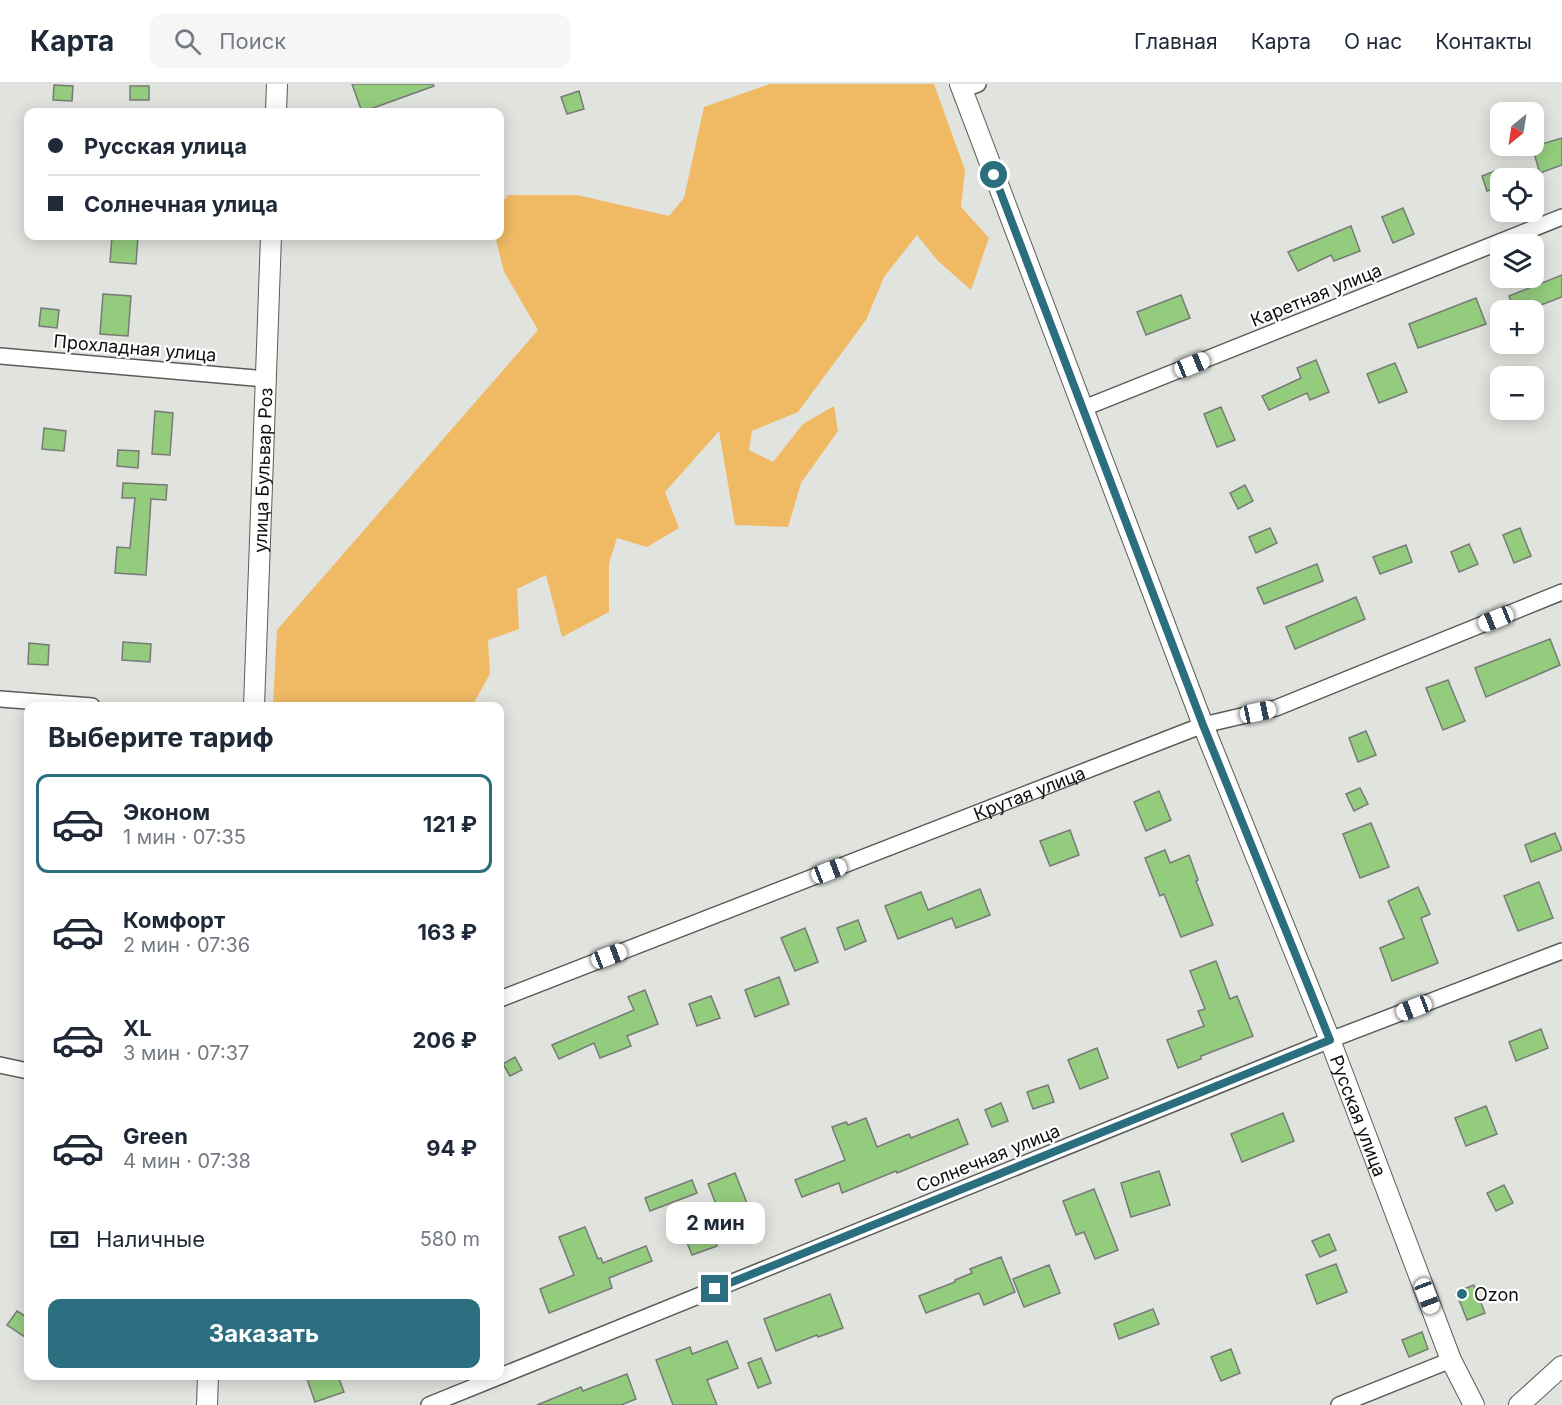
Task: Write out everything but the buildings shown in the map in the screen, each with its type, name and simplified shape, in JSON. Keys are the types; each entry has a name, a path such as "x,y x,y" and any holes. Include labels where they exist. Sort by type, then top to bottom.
{"street":[{"path":"276,108 277,84"},
{"name":"Русская улица","path":"967,86 1084,408 1203,725 1330,1040 1451,1360 1474,1405"},
{"name":"Каретная улица","path":"1084,408 1562,217"},
{"name":"улица Бульвар Роз","path":"254,702 272,240"},
{"name":"Прохладная улица","path":"0,356 266,379"},
{"name":"Крутая улица","path":"504,997 1203,725 1276,708 1562,592"},
{"path":"0,699 39,702"},
{"name":"Солнечная улица","path":"504,1375 1330,1040 1562,951"},
{"path":"0,1065 24,1070"},
{"path":"1339,1405 1451,1360"},
{"path":"1519,1405 1562,1366"},
{"path":"207,1405 208,1380"},
{"name":"Солнечная улица","path":"429,1405 491,1380"}],"shaded area":[{"path":"770,84 934,84 965,170 961,207 989,238 971,290 938,261 917,235 884,277 866,320 798,412 752,431 749,450 773,462 803,424 834,406 838,431 801,483 788,527 735,525 719,431 665,492 679,528 647,547 617,538 609,563 609,612 562,637 546,575 517,589 519,629 488,640 490,674 474,702 273,702 277,630 538,330 504,272 496,240 504,240 504,200 508,195 577,195 669,216 684,198 704,107"}],"place":[{"name":"Ozon","path":"1462,1294"}],"route":[{"path":"715,1289 1330,1040 1203,725 994,175"}]}
